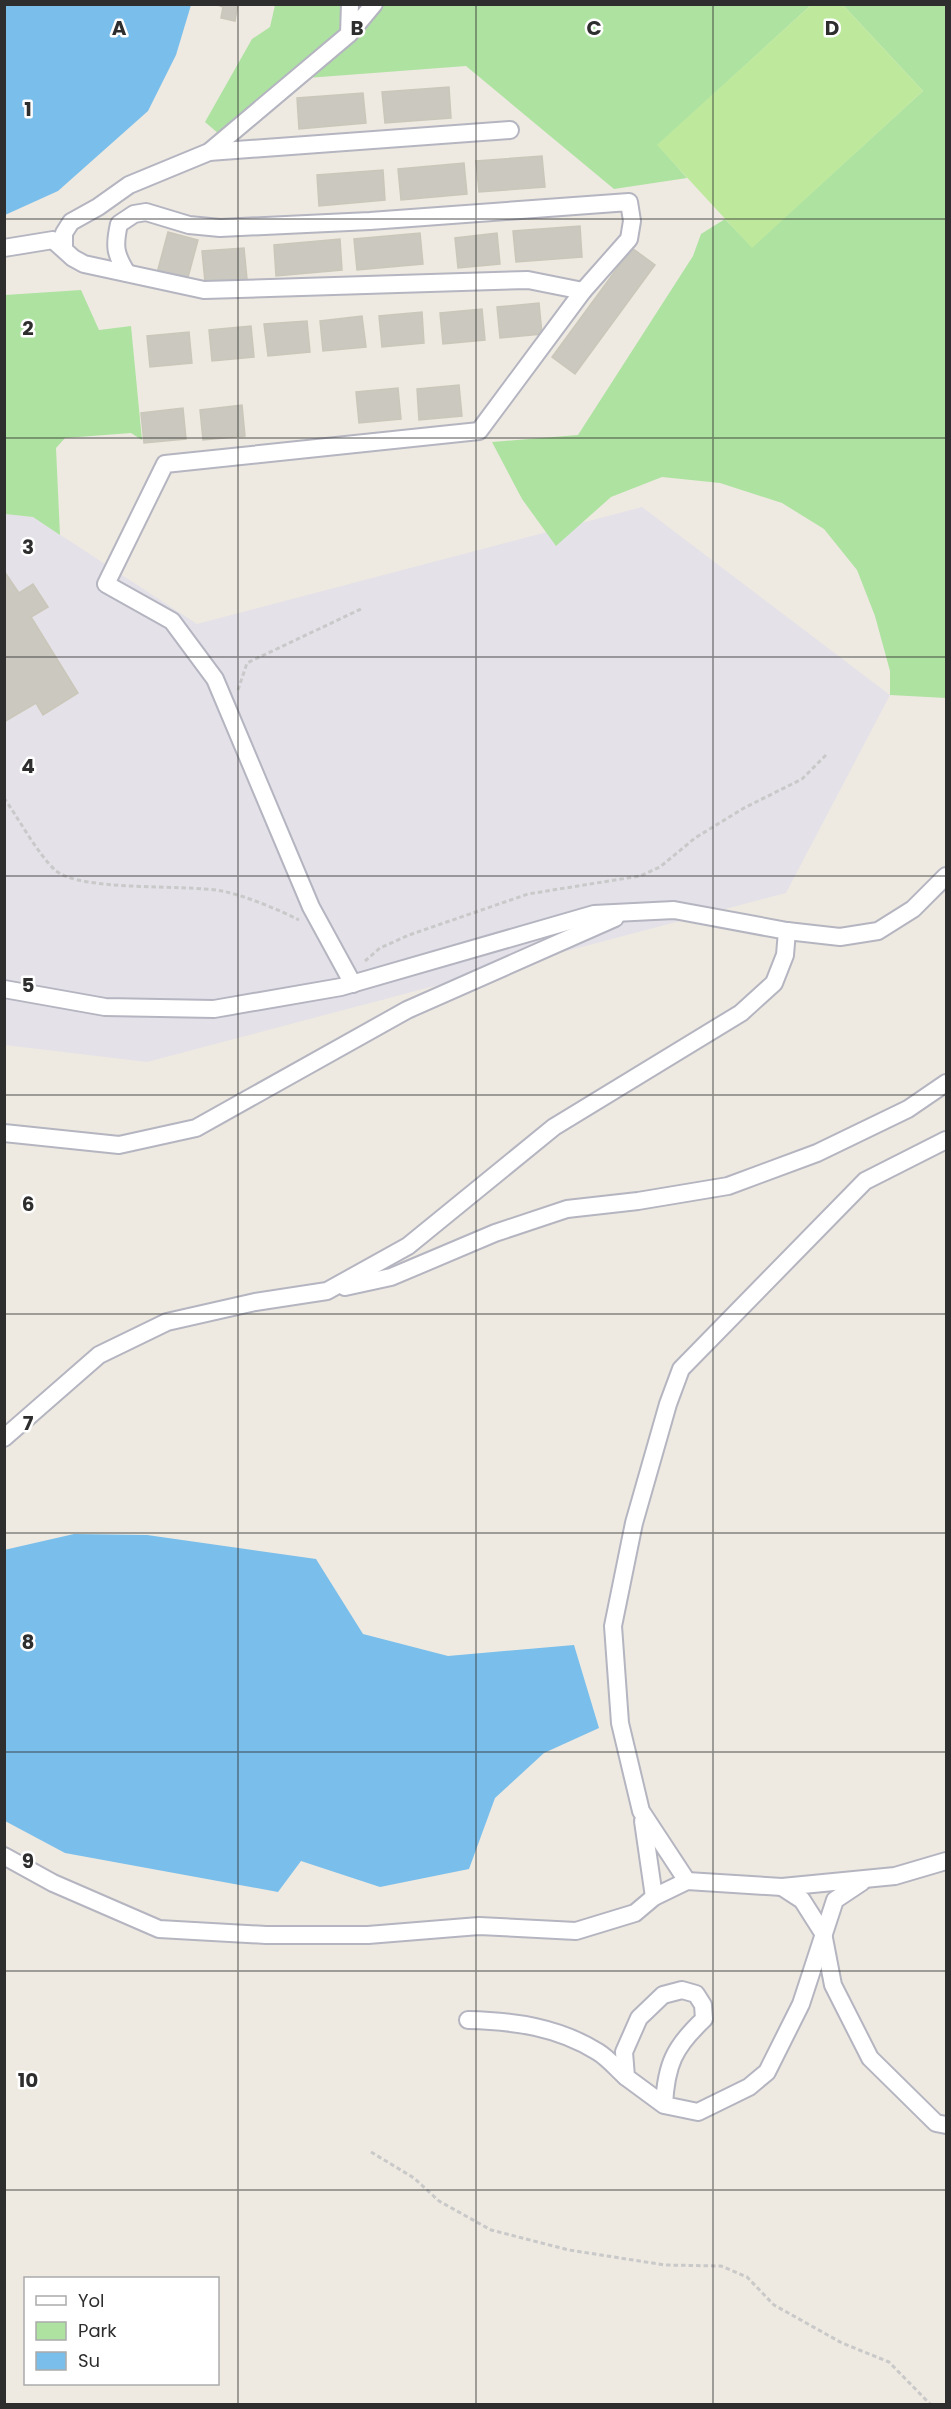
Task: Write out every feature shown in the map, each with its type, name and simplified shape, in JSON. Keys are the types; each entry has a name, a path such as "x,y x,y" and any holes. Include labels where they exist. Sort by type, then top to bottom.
{"lane":[{"path":"349,34 350,4"},
{"path":"60,241 71,222 98,207 129,185 209,152 349,34 374,4"},
{"path":"209,152 510,130"},
{"path":"97,266 109,254 115,243 119,224 134,214 146,212 189,225 220,228 370,221 629,202 633,221 629,239 583,291 478,431 165,464 106,584 172,621 215,679 311,908 353,984"},
{"path":"4,248 60,241"},
{"path":"60,241 73,258 84,264 204,290 528,280 583,291"},
{"path":"115,243 119,260 127,273"},
{"path":"4,989 105,1007 214,1009 353,984 594,914 674,910 788,931 840,937 878,930 913,909 946,876"},
{"path":"4,1133 119,1145 196,1128 407,1010 627,912"},
{"path":"327,1291 408,1246 554,1127 741,1013 774,983 785,955 788,931"},
{"path":"4,1438 99,1355 167,1322 255,1302 327,1291 391,1277 495,1233 567,1209 638,1202 728,1186 817,1153 908,1109 946,1083"},
{"path":"654,1897 641,1811 620,1723 613,1626 634,1523 668,1404 681,1370 865,1182 946,1140"},
{"path":"641,1811 687,1881"},
{"path":"4,1856 52,1883 159,1929 266,1935 368,1935 479,1926 576,1931 634,1913 654,1897 687,1881 782,1887 894,1876 946,1862"},
{"path":"468,2020 508,2021 556,2031 599,2052 626,2077 664,2105 698,2112 749,2087 767,2072 801,2004 835,1900 865,1880"},
{"path":"782,1887 802,1900 823,1934 833,1985 870,2058 936,2123 946,2125"},
{"path":"626,2077 624,2052 639,2018 663,1995 682,1990 696,1994 703,2005 704,2019 689,2033 669,2065 664,2105"}],"path":[{"path":"230,715 247,663 361,609"},
{"path":"353,984 364,963 380,948 409,935 528,894 640,876 660,867 695,838 744,808 802,779 828,753"},
{"path":"4,798 56,871 80,880 121,886 223,891 284,912 325,933"},
{"path":"371,2152 414,2178 439,2201 491,2230 569,2250 644,2262 665,2265 721,2266 747,2277 774,2305 842,2343 889,2362 930,2404"}],"shaded area":[{"path":"642,507 890,695 786,893 147,1062 5,1045 5,514 33,517 197,624"}],"green space":[{"path":"275,5 341,5 341,30 219,134 205,122 252,39 270,27"},
{"path":"384,5 811,5 658,145 687,178 614,189 466,66 307,78"},
{"path":"811,5 843,5 923,91 752,248 657,145"},
{"path":"843,5 946,5 946,698 890,695 890,671 875,616 857,570 824,529 782,503 720,483 662,477 611,497 556,546 522,499 492,442 578,435 693,256 701,234 725,219 752,247 923,91"},
{"path":"81,290 99,330 131,326 142,440 131,433 65,438 56,448 60,535 33,517 5,514 5,295"}],"water":[{"path":"5,4 191,5 176,55 148,111 58,191 5,215"},
{"path":"74,1534 147,1535 316,1559 363,1634 448,1656 574,1645 599,1728 544,1753 495,1798 469,1869 380,1887 301,1861 278,1892 65,1853 5,1821 4,1550"}],"building":[{"path":"215,4 238,4 235,21 221,18 223,7"},
{"path":"449,87 451,118 385,123 382,92"},
{"path":"363,93 366,123 299,129 297,98"},
{"path":"542,156 545,187 479,192 476,161"},
{"path":"464,163 467,194 401,200 398,169"},
{"path":"383,170 385,200 319,206 317,175"},
{"path":"580,226 582,257 516,262 513,231"},
{"path":"168,232 198,240 187,281 157,273"},
{"path":"420,233 423,264 357,270 354,239"},
{"path":"497,233 500,264 458,268 455,238"},
{"path":"340,239 342,270 276,276 274,245"},
{"path":"244,248 247,279 205,282 202,251"},
{"path":"632,248 655,265 575,374 552,357"},
{"path":"539,303 542,334 500,338 497,307"},
{"path":"482,309 485,340 443,344 440,313"},
{"path":"422,312 424,343 382,347 379,316"},
{"path":"362,316 366,347 323,351 320,321"},
{"path":"307,321 310,352 268,356 264,324"},
{"path":"251,326 254,357 212,361 209,330"},
{"path":"189,332 192,363 150,367 147,336"},
{"path":"459,385 462,416 419,420 417,389"},
{"path":"398,388 401,419 359,423 356,392"},
{"path":"242,405 245,436 203,440 200,410"},
{"path":"183,408 186,439 144,443 141,413"},
{"path":"4,571 19,593 33,584 48,607 31,617 78,693 43,715 36,703 4,722"}]}
